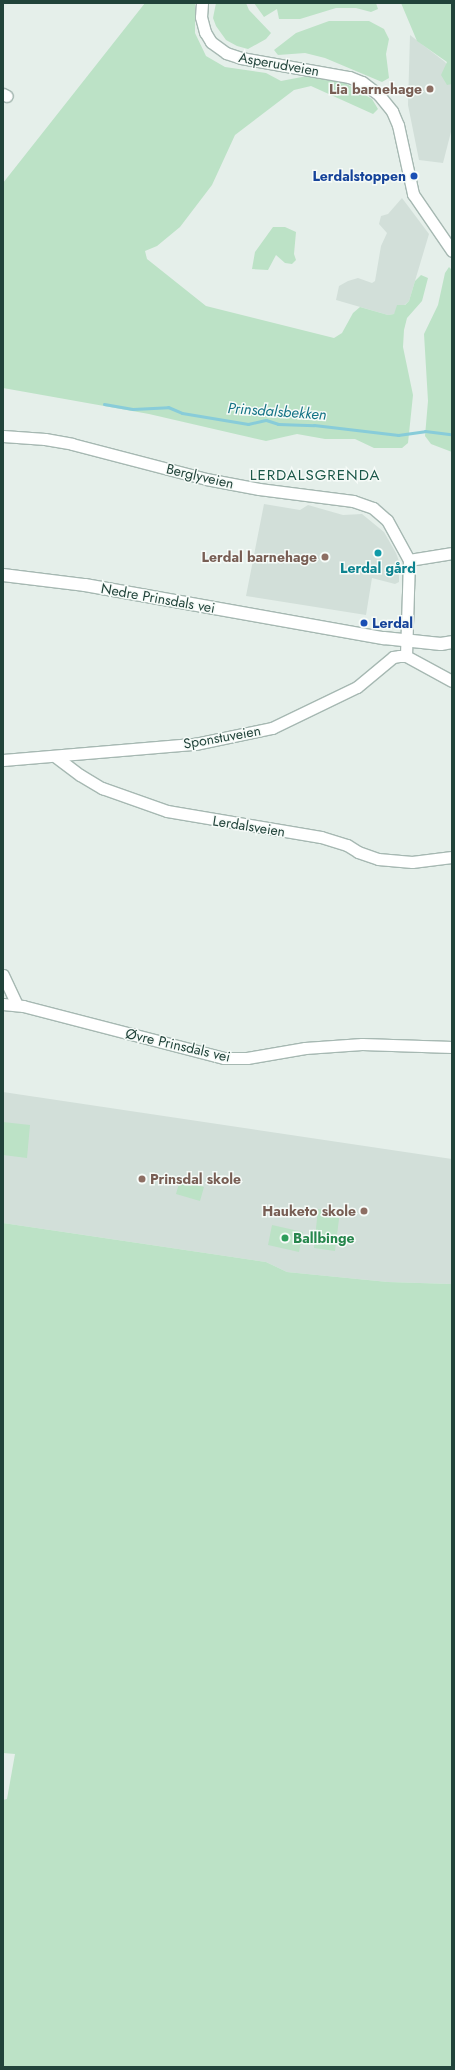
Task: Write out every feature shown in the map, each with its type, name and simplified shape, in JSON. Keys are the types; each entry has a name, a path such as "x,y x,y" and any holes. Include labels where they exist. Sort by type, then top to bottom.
{"main road":[{"name":"Nedre Prinsdals vei","path":"3,574 85,585 312,624 336,630 407,638 441,644 452,641"}],"street":[{"name":"Asperudveien","path":"202,3 201,17 205,32 212,42 226,53 241,58 349,77 362,82 379,95 392,111 398,125 413,194 452,251"},
{"name":"Berglyveien","path":"3,436 45,439 72,444 206,478 259,489 340,498 365,504 373,508 387,520 409,560"},
{"path":"452,553 409,560 406,656 452,681"},
{"name":"Sponstuveien","path":"3,760 56,757 195,744 272,728 357,687 394,657 406,656"},
{"name":"Lerdalsveien","path":"56,757 80,775 102,788 167,811 321,837 347,845 358,852 378,859 406,862 452,857"},
{"path":"3,975 17,1005"},
{"name":"Øvre Prinsdals vei","path":"3,1004 17,1005 224,1058 254,1058 305,1048 362,1044 452,1047"}],"shaded area":[{"name":"Lia barnehage","path":"410,35 445,62 452,71 452,128 443,163 419,160 408,105"},
{"path":"402,198 429,234 409,301 394,314 388,315 336,300 339,286 348,281 358,278 372,283 375,281 381,246 387,233 379,224 381,216 388,214"},
{"name":"Lerdal barnehage","path":"264,504 300,510 308,505 343,515 362,514 384,532 396,553 399,561 399,582 395,584 372,578 366,615 246,596"},
{"name":"Prinsdal skole","path":"3,1092 452,1159 452,1284 388,1282 287,1272 266,1262 3,1223"}],"green space":[{"path":"145,3 195,3 195,33 206,56 225,67 266,73 281,81 307,76 340,80 372,99 378,109 373,114 311,86 294,90 235,135 212,185 180,227 157,246 145,251 147,259 206,306 334,338 342,333 353,313 360,307 388,315 394,314 397,305 405,305 409,301 415,281 421,275 428,278 422,301 407,318 404,330 403,347 413,395 408,443 402,448 374,448 355,439 325,439 297,434 266,441 149,414 3,388 3,183"},
{"path":"216,3 246,3 249,10 271,33 266,39 248,49 237,46 226,40 216,26 213,18"},
{"path":"254,3 376,3 378,9 371,12 356,8 336,8 300,19 279,19 277,9 264,17"},
{"path":"401,3 452,3 452,84 447,85 441,75 447,62 417,41"},
{"path":"329,21 369,21 384,29 389,39 386,54 389,78 382,82 325,58 305,53 278,55 274,50 296,33"},
{"path":"273,227 285,227 296,232 294,254 296,260 292,264 285,263 276,255 268,270 252,269 255,252"},
{"path":"449,267 452,270 452,452 431,444 425,436 428,401 424,334 438,305 445,273"},
{"path":"3,1122 30,1125 27,1158 3,1155"},
{"path":"180,1180 204,1187 200,1201 176,1194"},
{"path":"318,1209 340,1211 335,1251 314,1248"},
{"path":"3,1223 266,1262 287,1272 388,1282 452,1284 452,2067 3,2067 3,1800 7,1799 15,1754 3,1753"},
{"name":"Ballbinge","path":"272,1225 303,1232 299,1252 268,1245"}],"waterway":[{"name":"Prinsdalsbekken","path":"104,404 133,409 168,407 182,413 248,424 266,420 278,424 314,425 398,435 425,431 451,434"}],"place":[{"name":"Lia barnehage","path":"430,89"},
{"name":"Lerdalstoppen","path":"414,176"},
{"name":"Lerdal gård","path":"378,553"},
{"name":"Lerdal barnehage","path":"325,557"},
{"name":"Lerdal","path":"364,623"},
{"name":"Prinsdal skole","path":"142,1179"},
{"name":"Hauketo skole","path":"364,1211"},
{"name":"Ballbinge","path":"285,1238"}],"district":[{"name":"LERDALSGRENDA","path":"315,476"}]}
